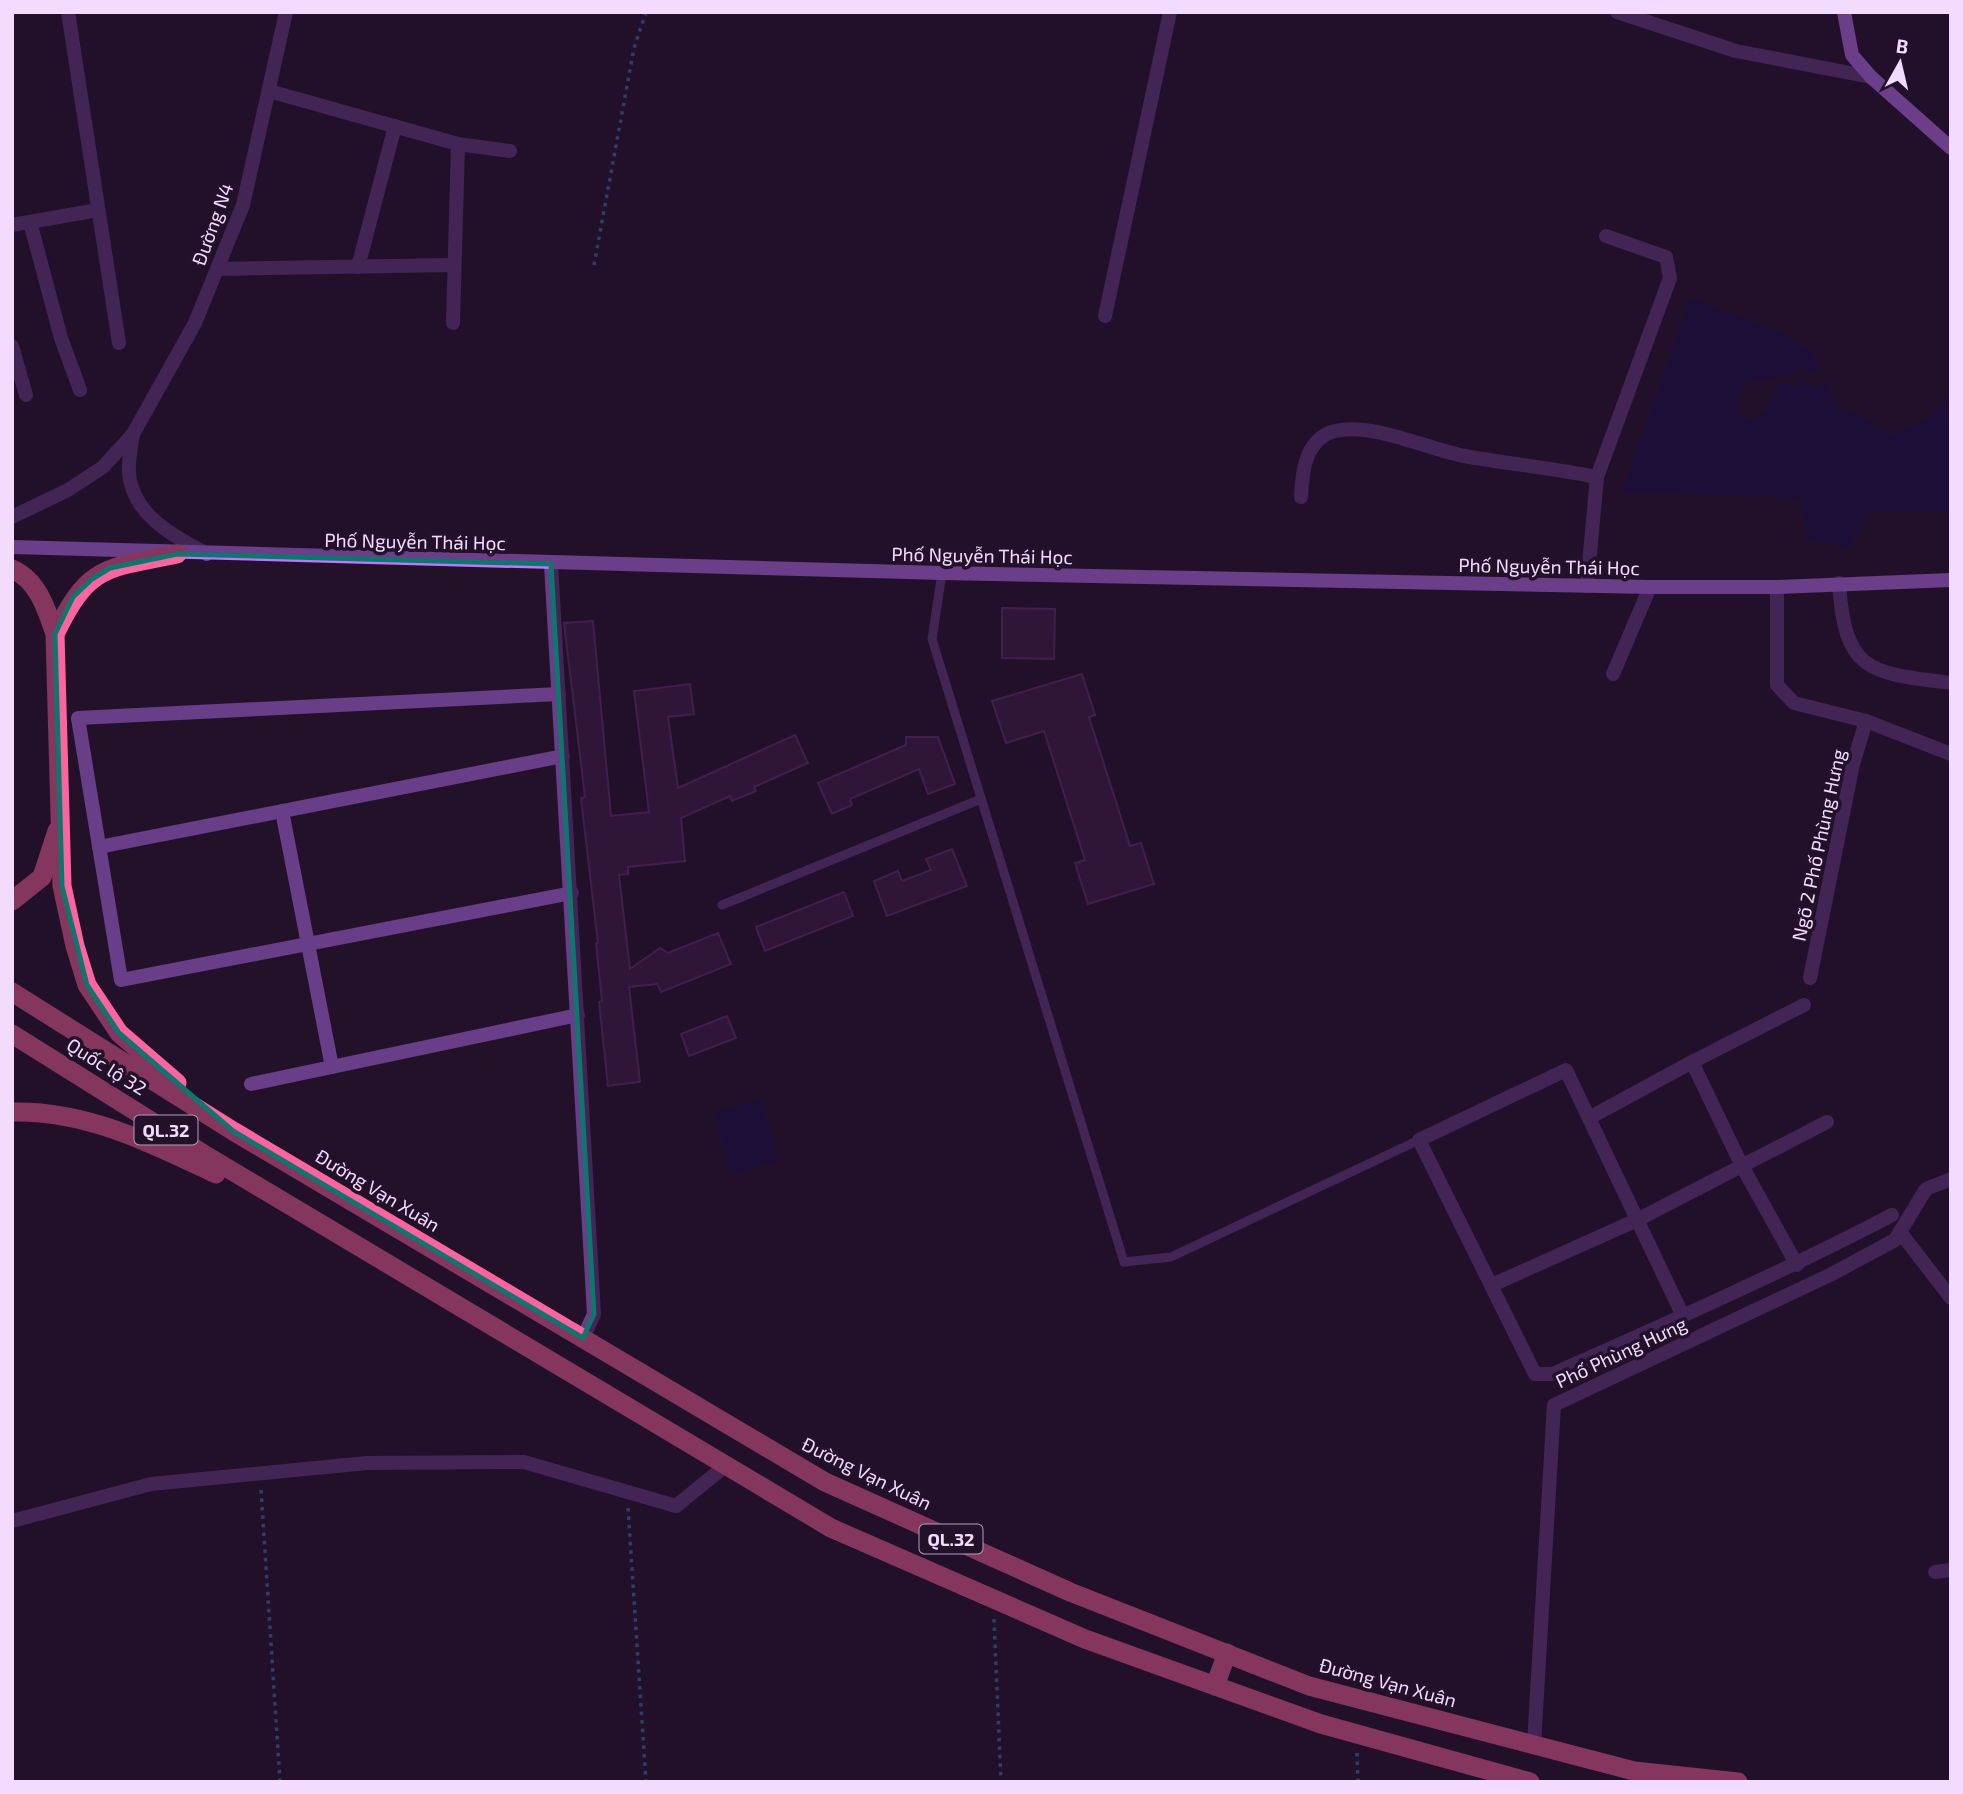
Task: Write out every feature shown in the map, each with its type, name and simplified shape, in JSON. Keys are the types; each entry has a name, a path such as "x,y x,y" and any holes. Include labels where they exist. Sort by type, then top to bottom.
{"highway":[{"path":"55,634 73,597 92,579 110,568 177,554"},
{"path":"12,569 20,572 45,602 55,634 62,886 87,985 119,1033 233,1130"},
{"path":"12,901 41,877 61,816"},
{"name":"Quốc lộ 32","path":"12,992 233,1130"},
{"name":"Quốc lộ 32","path":"12,1034 320,1224"},
{"path":"12,1112 38,1111 96,1121 161,1148 320,1224"},
{"name":"Đường Vạn Xuân","path":"233,1130 825,1482 1070,1592 1309,1686 1634,1771 1738,1782"},
{"name":"QL.32","path":"320,1224 724,1467 831,1528 1085,1639 1357,1734 1530,1782"},
{"path":"1215,1686 1227,1653"}],"main road":[{"path":"1844,12 1853,55 1871,77 1951,148"},
{"name":"Phố Nguyễn Thái Học","path":"12,547 551,564 1587,586 1777,587 1951,580"}],"street":[{"path":"68,12 119,343"},
{"name":"Đường N4","path":"133,434 195,323 243,205 286,12"},
{"path":"1105,316 1170,12"},
{"path":"1618,12 1736,51 1871,77"},
{"path":"269,91 458,144 510,151"},
{"path":"358,267 395,126"},
{"path":"453,323 458,144"},
{"path":"12,225 98,209"},
{"path":"30,222 61,338 79,390"},
{"path":"1587,586 1597,477 1670,278 1666,257 1606,236"},
{"path":"216,269 453,265"},
{"path":"12,346 26,395"},
{"path":"1301,497 1302,467 1311,449 1335,431 1374,432 1468,456 1597,477"},
{"path":"15,514 68,490 103,467 133,434"},
{"path":"133,434 128,472 142,509 174,536 208,555"},
{"path":"551,564 572,893 594,1314 583,1338"},
{"path":"1839,583 1841,622 1854,654 1872,670 1951,683"},
{"path":"1613,674 1650,587"},
{"path":"1777,587 1777,685 1794,703 1866,721 1951,754"},
{"path":"559,694 78,718 121,980 572,893"},
{"name":"Ngõ 2 Phố Phùng Hưng","path":"1810,978 1853,764 1866,721"},
{"path":"99,847 563,756"},
{"path":"282,811 332,1067"},
{"path":"1588,1118 1804,1005"},
{"path":"251,1084 578,1015"},
{"path":"1692,1062 1742,1166 1797,1265"},
{"path":"1683,1316 1566,1070 1419,1140 1535,1374 1553,1374 1683,1316 1797,1265 1892,1215"},
{"path":"1492,1285 1637,1220 1827,1122"},
{"name":"Phố Phùng Hưng","path":"1534,1745 1554,1405 1830,1275 1895,1240 1926,1189 1951,1179"},
{"path":"1900,1232 1951,1298"},
{"path":"12,1521 151,1484 368,1463 524,1462 676,1506 724,1467"},
{"path":"1934,1572 1951,1570"}],"lane":[{"path":"942,573 932,639 1124,1262 1171,1257 1419,1140"},
{"path":"722,905 981,799"}],"path":[{"path":"594,265 634,48 646,12"},
{"path":"260,1474 280,1782"},
{"path":"627,1492 646,1782"},
{"path":"993,1599 1001,1782"},
{"path":"1357,1734 1358,1782"}],"highlighted area":[{"path":"177,554 551,564 594,1314 583,1338 233,1131 119,1033 87,985 62,886 55,634 73,597 92,579 110,568"}],"shaded area":[{"path":"1690,298 1786,335 1814,355 1817,371 1795,367 1790,377 1750,380 1738,392 1738,415 1753,421 1767,410 1780,382 1802,387 1799,376 1805,377 1814,388 1826,382 1837,408 1856,413 1892,435 1926,419 1940,407 1951,391 1951,512 1870,511 1850,547 1808,541 1799,498 1622,492"},
{"path":"761,1100 778,1161 731,1174 714,1112"}],"building":[{"path":"1002,608 1055,609 1054,659 1002,658"},
{"path":"593,621 611,816 649,812 634,691 690,684 694,714 668,717 678,788 795,735 808,763 754,787 756,791 732,801 730,796 681,818 685,861 628,867 628,874 619,875 630,969 660,948 668,953 718,933 731,964 661,992 657,984 629,987 640,1082 608,1086 599,1002 602,1001 598,943 581,798 585,797 564,623"},
{"path":"1082,674 1095,715 1089,717 1130,846 1141,843 1154,884 1088,904 1075,863 1085,860 1044,731 1006,743 992,701"},
{"path":"906,737 938,737 955,784 928,794 919,769 850,799 852,805 832,814 818,783 906,745"},
{"path":"952,849 967,886 887,916 874,881 898,871 902,881 931,870 926,859"},
{"path":"844,892 853,916 765,951 756,927"},
{"path":"727,1016 736,1038 689,1056 681,1034"}]}
